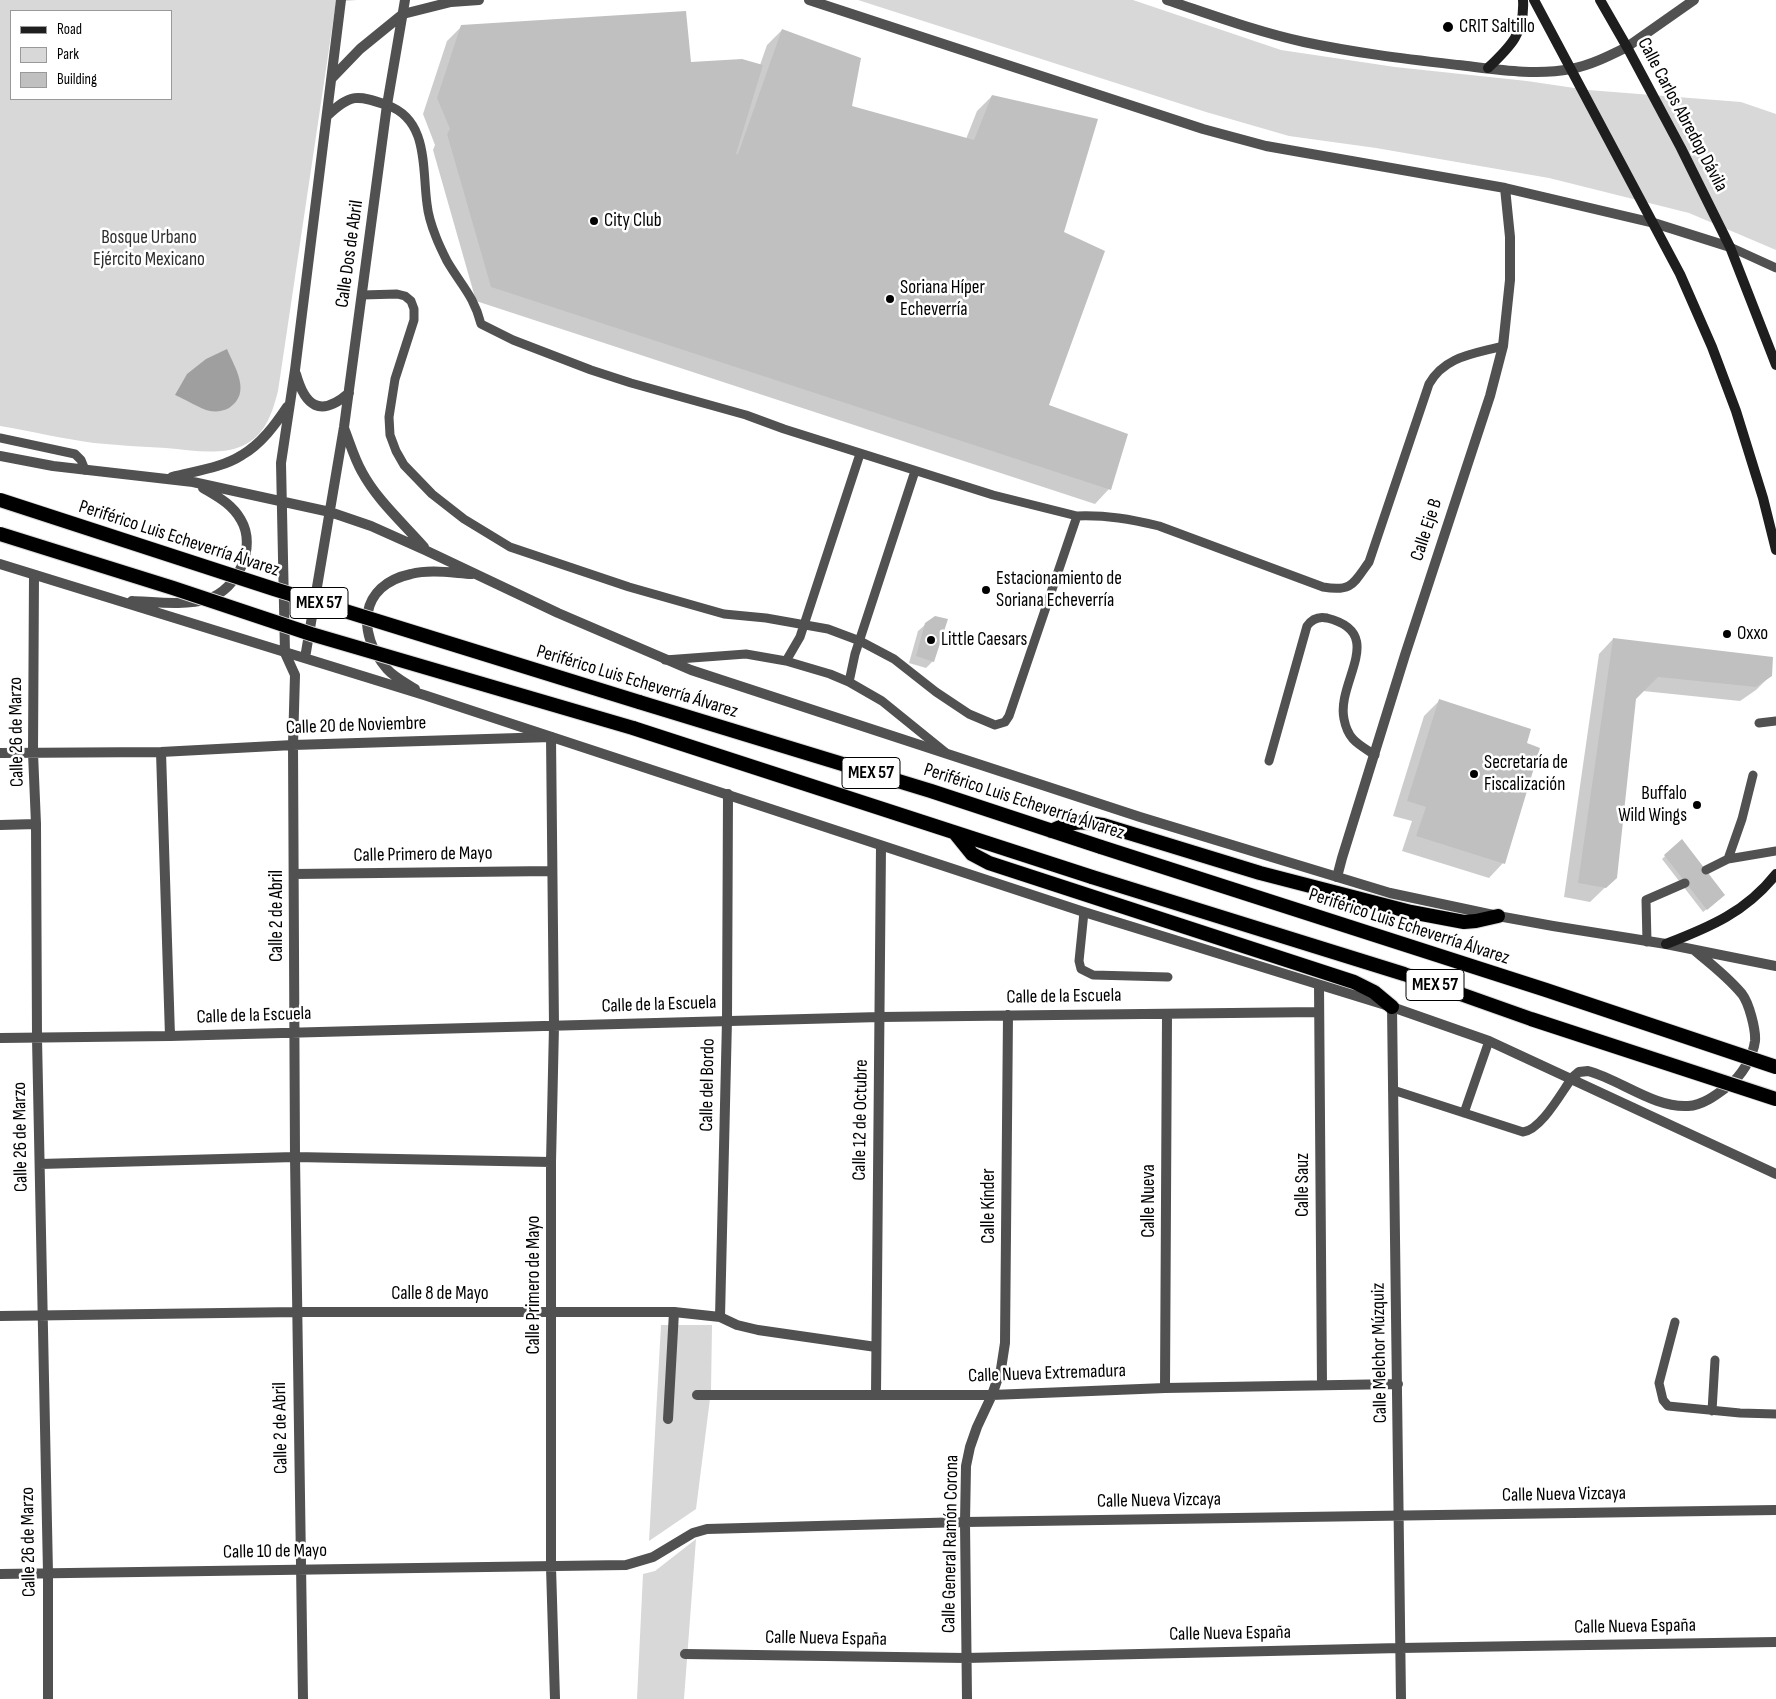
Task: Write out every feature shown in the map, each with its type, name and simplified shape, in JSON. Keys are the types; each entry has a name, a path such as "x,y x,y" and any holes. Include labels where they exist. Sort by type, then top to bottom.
{"highway":[{"name":"Periférico Luis Echeverría Álvarez","path":"0,500 302,598 931,791 1546,990 1776,1067"},
{"name":"MEX 57","path":"0,534 173,588 311,634 633,728 1092,877 1404,974 1776,1099"},
{"path":"1051,830 1073,822 1082,821 1102,825 1260,873 1411,912 1464,922 1476,922 1498,916"},
{"path":"955,833 972,854 989,863 1354,982 1374,992 1392,1008"}],"main road":[{"path":"1488,68 1508,49 1516,36 1524,15 1523,0"},
{"path":"1534,0 1654,223 1687,290 1712,347 1732,402 1763,498 1776,550"},
{"name":"Calle Carlos Abredop Dávila","path":"1600,0 1627,46 1681,148 1730,247 1776,364"},
{"path":"1666,944 1714,925 1735,913 1766,886 1776,874"}],"street":[{"name":"Calle Dos de Abril","path":"282,502 281,463 295,370 341,0"},
{"name":"Calle Dos de Abril","path":"330,512 349,393 388,105 405,0"},
{"path":"332,78 360,49 403,14 443,4 479,0"},
{"path":"809,0 1203,129 1266,146 1505,188 1654,223 1730,247"},
{"path":"1167,0 1304,42 1389,57 1537,72 1571,69 1602,60 1657,27 1694,0"},
{"path":"327,116 341,103 357,97 388,105"},
{"name":"Calle Eje B","path":"1337,877 1405,655 1490,396 1503,346 1510,280 1510,237 1505,188"},
{"path":"295,370 305,398 315,405 325,406 333,404 349,393"},
{"path":"166,478 213,466 243,455 274,426 289,404"},
{"path":"344,427 368,482 427,551"},
{"name":"Periférico Luis Echeverría Álvarez","path":"0,456 53,466 193,482 330,512 371,526 664,660 1140,817 1390,892 1498,916 1666,944 1776,966"},
{"path":"121,601 191,602 210,598 229,586 242,568 247,545 242,521 226,501 193,482"},
{"name":"Calle 2 de Abril","path":"282,502 286,653 295,675 293,745 295,1157 303,1699"},
{"name":"Calle 2 de Abril","path":"295,675 305,658 330,512"},
{"path":"0,564 424,695 1084,912 1392,1008 1489,1041 1776,1174"},
{"path":"424,695 388,670 375,652 366,630 367,610 384,585 411,574 433,572 478,575"},
{"name":"Calle 26 de Marzo","path":"34,574 33,753 36,824 36,1038 48,1573 48,1699"},
{"name":"Calle 20 de Noviembre","path":"0,753 161,752 293,745 551,737"},
{"name":"Calle Primero de Mayo","path":"551,737 554,1026 551,1162 551,1567 555,1699"},
{"path":"161,752 170,1036"},
{"name":"Calle del Bordo","path":"720,1317 727,1020 728,794"},
{"path":"0,825 36,824"},
{"name":"Calle 12 de Octubre","path":"876,1394 881,846"},
{"name":"Calle Primero de Mayo","path":"294,874 552,871"},
{"path":"1572,1078 1579,1072 1588,1071 1660,1102 1674,1106 1690,1106 1709,1100 1732,1083 1747,1064 1755,1041 1751,1016 1743,996 1723,973 1692,949"},
{"name":"Calle Sauz","path":"1319,985 1322,1385"},
{"name":"Calle Melchor Múzquiz","path":"1392,1008 1401,1699"},
{"name":"Calle de la Escuela","path":"0,1038 170,1036 727,1020 1319,1012"},
{"name":"Calle Nueva","path":"1165,1388 1167,1014"},
{"name":"Calle Kínder","path":"992,1395 1001,1368 1005,1343 1008,1015"},
{"path":"40,1164 295,1157 551,1162"},
{"name":"Calle 8 de Mayo","path":"0,1316 298,1312 674,1312 720,1317 737,1325 758,1330 876,1347"},
{"path":"668,1419 674,1312"},
{"name":"Calle Nueva Extremadura","path":"697,1395 992,1395 1165,1388 1398,1384"},
{"name":"Calle General Ramón Corona","path":"967,1699 966,1466 977,1427 992,1395"},
{"name":"Calle Nueva Vizcaya","path":"551,1567 626,1565 640,1562 653,1557 693,1533 707,1529 965,1522 1776,1510"},
{"name":"Calle 10 de Mayo","path":"0,1574 551,1567"},
{"name":"Calle Nueva España","path":"685,1654 966,1658 1776,1642"}],"lane":[{"path":"388,105 397,108 405,115 414,128 422,148 427,206 435,235 447,261 473,300 481,324 513,340 623,381 746,415 860,454 993,495 1077,516 1106,515 1159,526 1323,587 1339,590 1350,586 1369,562 1429,384 1436,372 1449,362 1503,346"},
{"path":"1730,247 1776,268"},
{"path":"362,295 397,294 411,300 414,309 414,320 395,379 389,417 390,435 404,465 432,494 464,519 510,547 575,570 685,604 724,614 766,618 828,629 860,641 894,659 936,692 969,714 995,725 1005,722 1009,716 1077,516"},
{"path":"0,438 75,454 81,460 86,470"},
{"path":"786,660 800,637 860,454"},
{"path":"849,682 855,654 915,471"},
{"path":"1269,761 1307,626 1310,621 1318,617 1325,617 1343,623 1350,627 1356,637 1357,645 1352,674 1344,698 1343,716 1347,732 1353,740 1375,755"},
{"path":"664,660 746,654 786,660 830,674 849,682 882,701 947,754"},
{"path":"1759,723 1776,721"},
{"path":"1728,858 1742,819 1753,775"},
{"path":"1706,870 1728,858 1776,851"},
{"path":"1647,942 1646,900 1686,883"},
{"path":"1084,912 1079,961 1081,969 1092,975 1168,977"},
{"path":"1464,1113 1489,1041"},
{"path":"1393,1090 1523,1132 1529,1131 1538,1124 1572,1078"},
{"path":"1675,1322 1660,1383 1663,1400 1668,1406 1712,1411 1776,1414"},
{"path":"1712,1411 1716,1360"}],"green space":[{"name":"Bosque Urbano Ejército Mexicano","path":"0,0 357,0 336,2 278,391 270,416 262,430 250,442 242,446 214,452 94,443 0,426"},
{"path":"858,0 1133,0 1281,50 1395,67 1527,81 1588,90 1741,102 1776,114 1776,250 1689,213 1549,178 1376,148 1289,136 1206,112"},
{"path":"661,1325 712,1325 711,1391 696,1509 649,1541"},
{"path":"696,1539 684,1699 637,1699 643,1574 655,1571"}],"shaded area":[{"path":"227,349 240,380 240,395 236,402 225,410 210,411 175,395 187,374 206,359"}],"building":[{"name":"Soriana Híper Echeverría","path":"686,11 691,62 742,59 763,65 736,154 738,154 782,29 861,58 852,106 974,140 992,95 1098,119 1064,232 1105,251 1049,405 1128,434 1111,490 491,287 447,134 450,129 437,98 461,25"},
{"name":"Little Caesars","path":"935,616 948,619 934,662 916,656 925,623"},
{"path":"1613,638 1773,657 1772,676 1756,687 1658,677 1636,699 1617,878 1606,888 1578,883"},
{"name":"Secretaría de Fiscalización","path":"1439,699 1531,729 1527,743 1540,748 1505,864 1416,836 1426,807 1407,801"},
{"path":"1682,839 1725,895 1707,910 1664,855"}],"place":[{"name":"CRIT Saltillo","path":"1448,27"},
{"name":"City Club","path":"594,221"},
{"name":"Soriana Híper Echeverría","path":"890,299"},
{"name":"Estacionamiento de Soriana Echeverría","path":"986,590"},
{"name":"Oxxo","path":"1727,634"},
{"name":"Little Caesars","path":"931,640"},
{"name":"Secretaría de Fiscalización","path":"1474,774"},
{"name":"Buffalo Wild Wings","path":"1697,805"}]}
